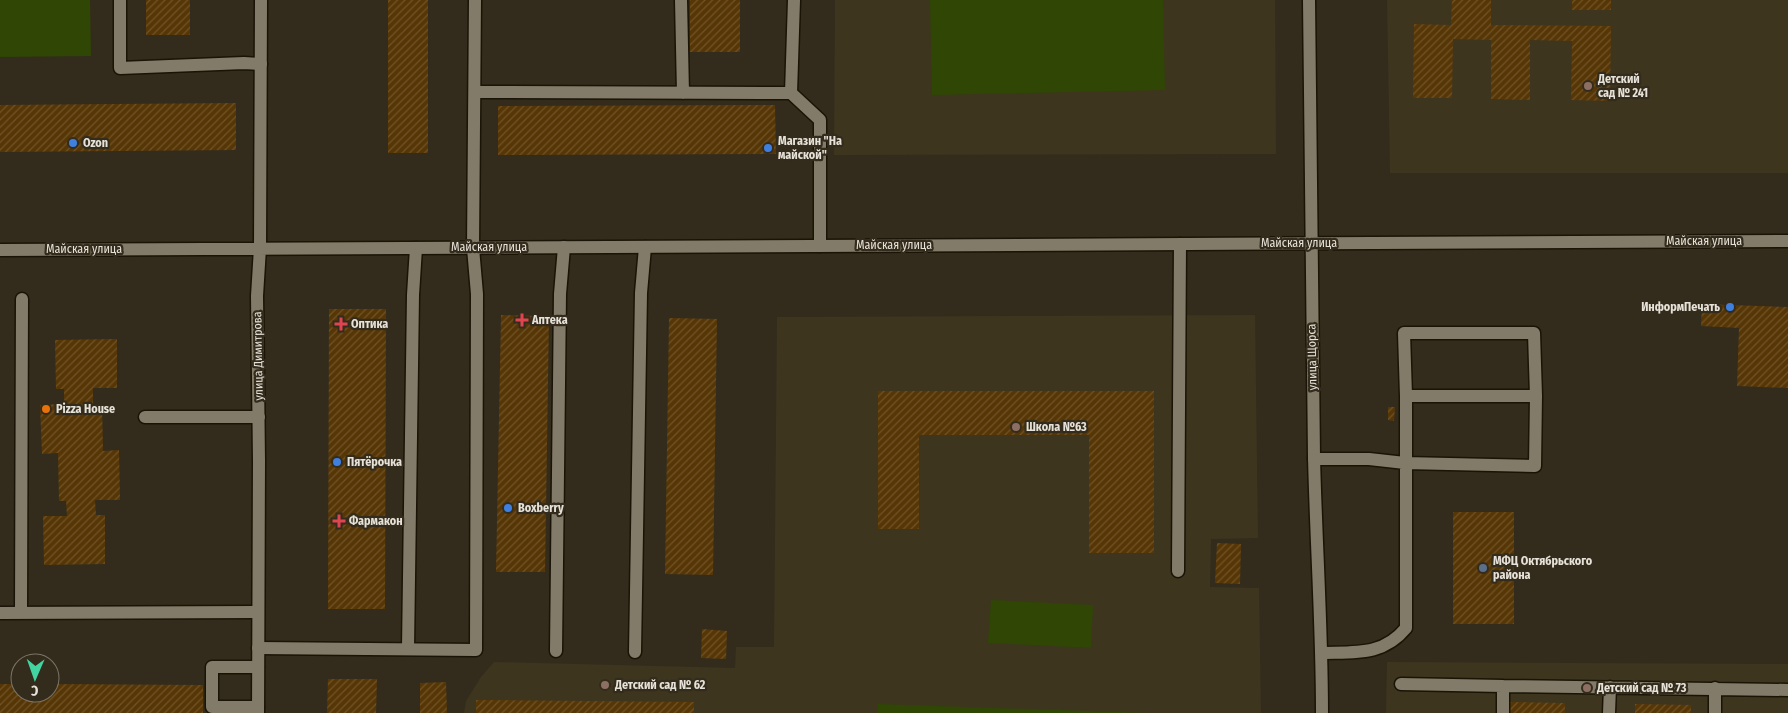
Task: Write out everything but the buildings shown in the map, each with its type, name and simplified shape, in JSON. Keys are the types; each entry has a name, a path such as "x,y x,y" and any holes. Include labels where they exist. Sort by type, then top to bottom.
{"street":[{"path":"120,0 120,68 261,64"},
{"name":"улица Димитрова","path":"258,710 259,417 257,296 260,248 261,0"},
{"path":"258,648 476,650 477,294 473,248 475,0"},
{"path":"681,0 683,93"},
{"path":"791,93 794,0"},
{"name":"улица Щорса","path":"1309,0 1310,243 1314,459 1322,653 1322,713"},
{"path":"475,92 791,93 820,120 820,246"},
{"name":"Майская улица","path":"0,250 1788,241"},
{"path":"1178,571 1180,244"},
{"path":"556,651 560,294 564,247"},
{"path":"635,652 641,293 645,247"},
{"path":"408,648 413,295 416,248"},
{"path":"21,613 22,299"},
{"path":"1314,459 1369,459 1405,463 1535,466 1536,396 1534,333 1404,333 1406,396 1405,463 1406,628 1398,638 1372,651 1322,653"},
{"path":"1406,396 1536,396"},
{"path":"144,417 259,417"},
{"path":"0,613 258,612"},
{"path":"258,667 212,667 212,707 258,710"},
{"path":"1401,684 1788,690"},
{"path":"1503,686 1503,713"},
{"path":"1609,713 1610,688"},
{"path":"1714,713 1715,688"}],"shaded area":[{"path":"835,0 1275,0 1276,154 834,155"},
{"name":"Детский сад № 241","path":"1387,0 1788,0 1788,173 1390,173"},
{"name":"Школа №63","path":"1255,315 1258,538 1211,539 1210,587 1259,588 1261,713 464,713 466,701 481,677 494,662 735,668 736,647 774,647 777,317"},
{"name":"Детский сад № 73","path":"1387,662 1788,664 1788,713 1386,713"}],"green space":[{"path":"0,0 90,0 91,56 0,57"},
{"path":"930,0 1163,0 1165,90 932,95"},
{"path":"991,600 1093,605 1091,648 988,643"},
{"path":"878,704 1147,713 878,713"}],"place":[{"name":"Детский сад № 241","path":"1588,86"},
{"name":"Ozon","path":"73,143"},
{"name":"Магазин \"На майской\"","path":"768,148"},
{"name":"ИнформПечать","path":"1730,307"},
{"name":"Аптека","path":"522,320"},
{"name":"Оптика","path":"341,324"},
{"name":"Pizza House","path":"46,409"},
{"name":"Школа №63","path":"1016,427"},
{"name":"Пятёрочка","path":"337,462"},
{"name":"Boxberry","path":"508,508"},
{"name":"Фармакон","path":"339,521"},
{"name":"МФЦ Октябрьского района","path":"1483,568"},
{"name":"Детский сад № 62","path":"605,685"},
{"name":"Детский сад № 73","path":"1587,688"}]}
